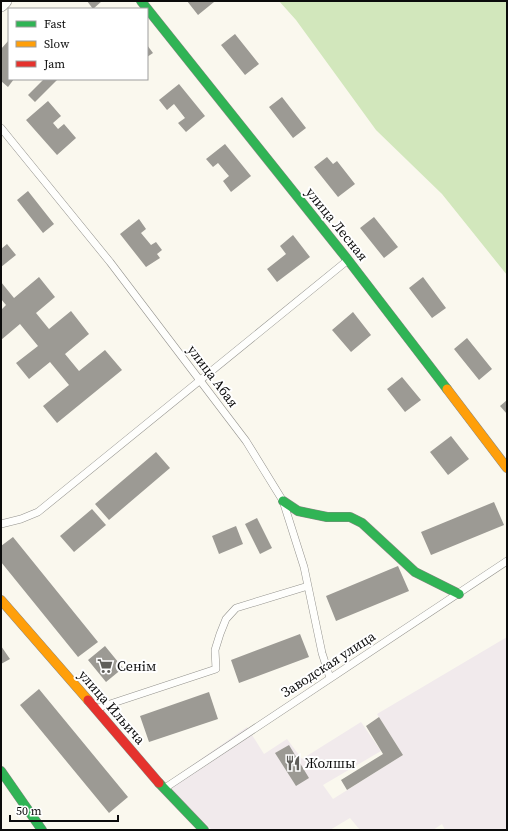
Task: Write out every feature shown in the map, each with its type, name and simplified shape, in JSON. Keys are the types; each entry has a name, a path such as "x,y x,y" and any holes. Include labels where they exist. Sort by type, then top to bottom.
{"street":[{"path":"1,5 5,1"},
{"name":"улица Лесная","path":"148,10 348,260 507,468"},
{"path":"283,501 298,511 328,517 350,517 362,523 415,572 460,594"},
{"name":"улица Ильича","path":"1,600 164,790 188,816 204,830"},
{"path":"1,772 42,830"}],"lane":[{"name":"улица Абая","path":"1,129 110,262 246,441 283,501 304,566 322,653 330,678"},
{"path":"1,524 38,512 348,260"},
{"name":"Заводская улица","path":"164,790 330,678 460,594 507,561"},
{"path":"96,709 216,669 215,650 220,634 226,619 236,608 308,586"}],"shaded area":[{"path":"507,637 507,830 445,830 442,824 433,830 360,830 350,818 330,830 212,830 165,784 247,727 264,754 287,739 302,759 361,722 381,751 323,785 333,799 403,755 377,714"}],"green space":[{"path":"279,1 507,1 507,275 442,194 376,130 296,20"}],"building":[{"path":"87,1 102,1 94,8 92,8"},
{"path":"187,1 214,1 214,2 198,15"},
{"path":"235,34 259,64 245,75 221,45"},
{"path":"8,41 8,80 13,80 8,87 1,81 1,49"},
{"path":"148,46 153,53 148,56"},
{"path":"43,80 57,80 35,102 28,95"},
{"path":"179,84 205,116 186,132 178,123 185,118 174,104 167,110 159,100"},
{"path":"282,97 306,128 293,138 269,107"},
{"path":"48,101 61,116 53,123 58,129 64,124 76,138 57,155 26,120"},
{"path":"225,144 251,176 231,192 223,181 229,176 218,163 213,167 206,159"},
{"path":"327,157 333,164 337,161 355,184 338,197 314,167"},
{"path":"28,191 54,224 43,233 17,200"},
{"path":"374,217 398,247 384,258 360,228"},
{"path":"139,219 146,229 141,233 151,245 156,242 162,250 157,254 160,258 146,267 120,234"},
{"path":"293,235 310,257 277,282 267,269 286,254 280,246"},
{"path":"7,244 16,255 1,267 1,249"},
{"path":"39,277 55,297 36,313 49,329 71,311 89,334 65,354 79,371 105,350 122,370 57,423 43,406 69,385 50,362 29,379 16,363 38,346 20,324 1,340 1,310 6,305 1,299 1,282 14,298"},
{"path":"423,277 446,308 432,318 409,288"},
{"path":"353,312 371,335 351,352 332,330"},
{"path":"467,338 492,369 479,380 454,349"},
{"path":"402,377 421,400 405,412 387,389"},
{"path":"507,400 507,414 500,406"},
{"path":"451,436 469,459 448,475 430,452"},
{"path":"156,452 170,468 109,520 95,504"},
{"path":"494,502 504,525 431,555 421,532"},
{"path":"92,509 106,525 74,552 60,536"},
{"path":"257,518 272,548 260,554 245,524"},
{"path":"236,526 243,544 219,554 212,536"},
{"path":"13,537 98,642 78,657 1,562 1,546"},
{"path":"398,566 409,591 336,621 326,596"},
{"path":"300,634 309,657 239,683 231,660"},
{"path":"1,646 10,659 1,664"},
{"path":"105,646 123,668 106,682 88,660"},
{"path":"39,689 128,797 109,813 20,705"},
{"path":"209,692 218,719 149,742 140,716"},
{"path":"379,717 403,755 347,790 341,780 383,754 366,726"},
{"path":"289,745 309,778 296,786 275,753"}],"traffic: fast":[{"path":"141,1 147,8"},
{"path":"148,10 348,260 447,389"},
{"path":"283,501 298,511 327,517 350,517 362,523 415,572 459,594"},
{"path":"1,771 42,830"},
{"path":"159,783 204,830"}],"traffic: slow":[{"path":"447,389 507,468"},
{"path":"1,600 88,700"}],"traffic: jam":[{"path":"88,700 159,783"}],"place":[{"name":"Сенiм","path":"105,666"},
{"name":"Жолшы","path":"293,763"}]}
